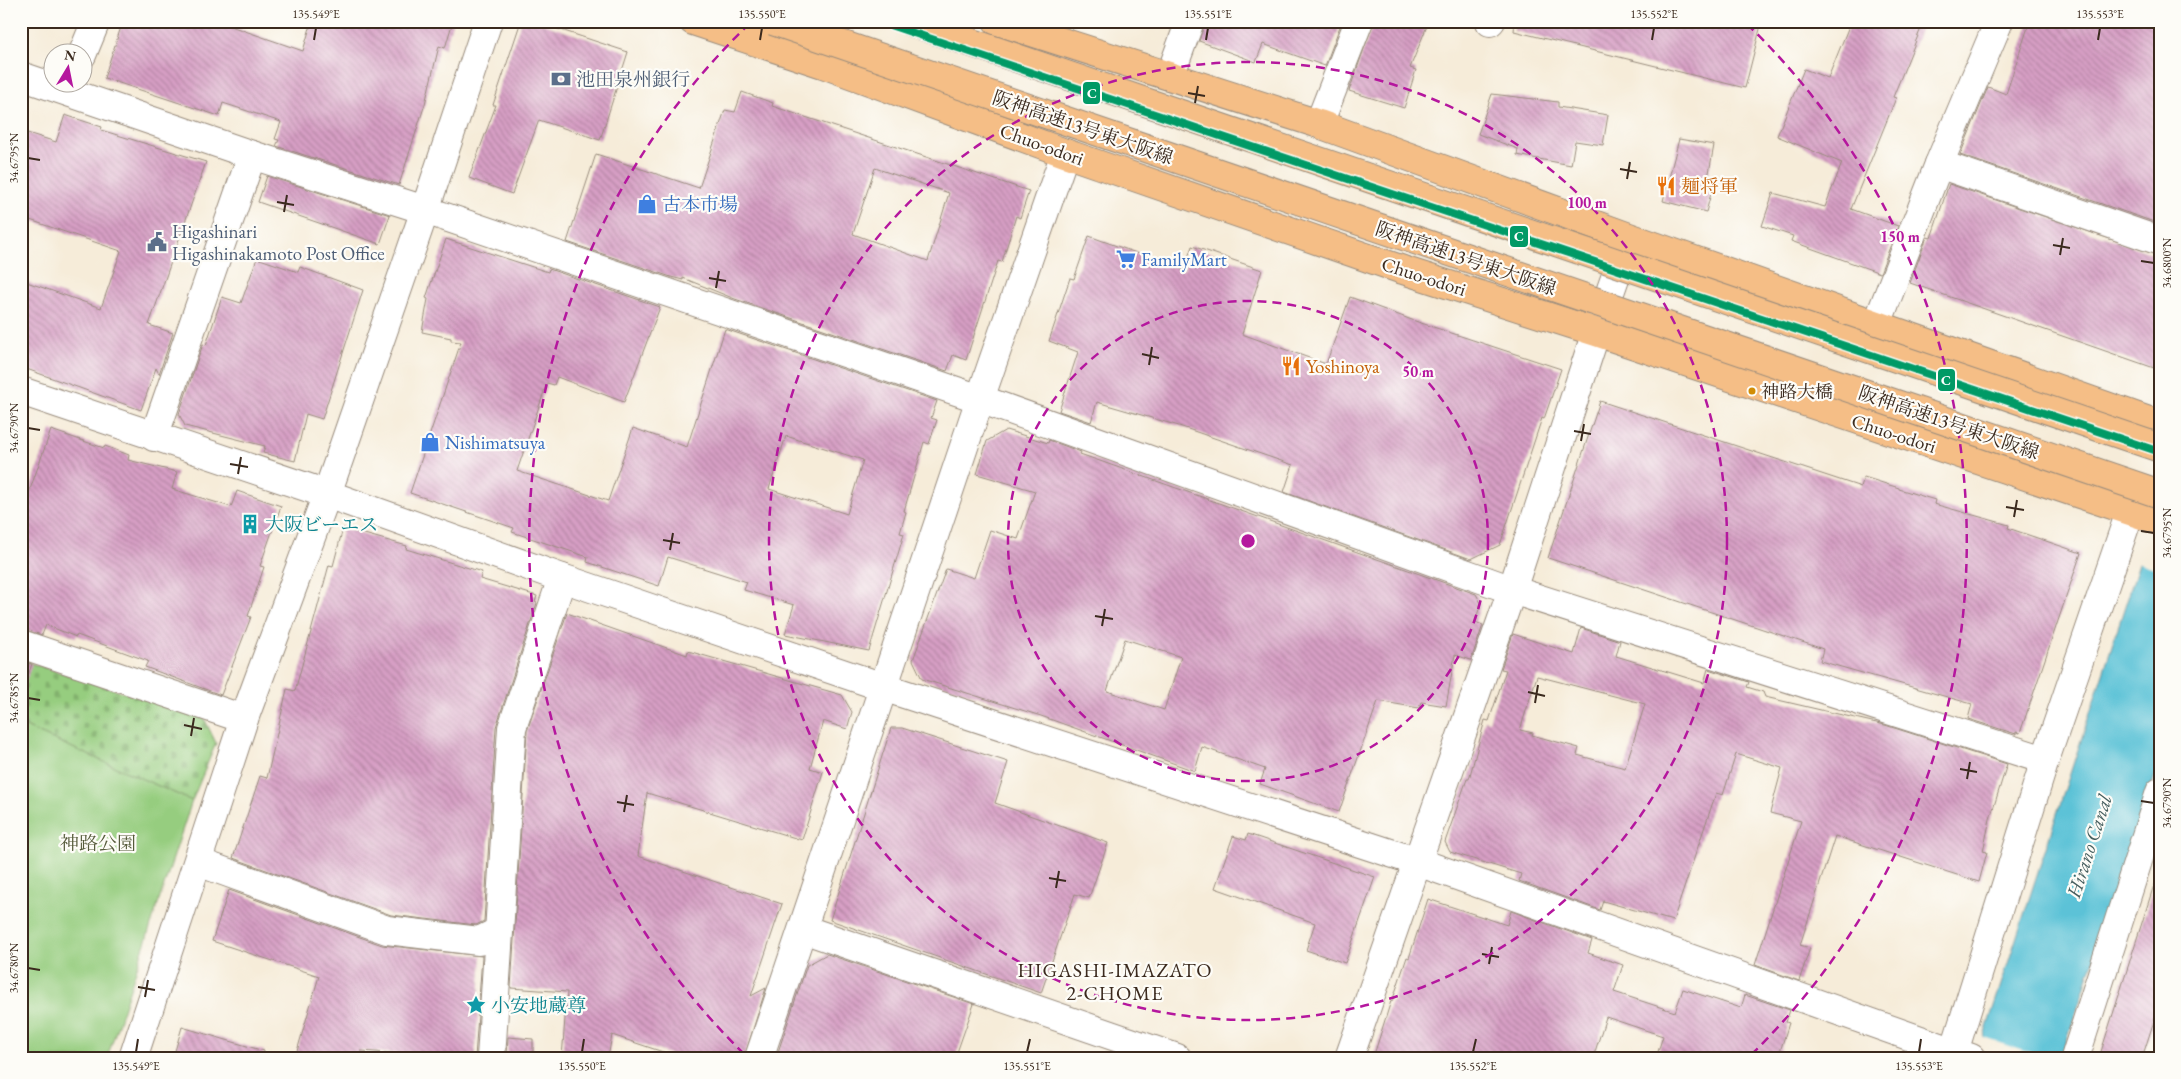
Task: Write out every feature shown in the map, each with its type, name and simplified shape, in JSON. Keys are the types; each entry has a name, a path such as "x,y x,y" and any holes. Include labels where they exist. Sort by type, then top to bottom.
{"main road":[{"name":"Chuo-odori","path":"693,21 823,64 1066,153 1403,270 2150,511"},
{"name":"阪神高速13号東大阪線","path":"773,21 2150,511"},
{"path":"908,21 2160,448"},
{"path":"1005,22 1319,124 1630,237 2160,425"}],"street":[{"path":"87,42 96,21"},
{"path":"133,1058 244,719 327,494 488,21"},
{"path":"823,64 838,21"},
{"path":"1170,76 1190,21"},
{"path":"1319,124 1360,21"},
{"path":"1877,324 1938,164 1999,21"},
{"path":"21,76 42,81"},
{"path":"83,92 252,156 425,210 980,399 1512,590 2045,760"},
{"path":"759,1058 980,399 1066,153"},
{"path":"154,437 252,156"},
{"path":"1938,164 2160,241"},
{"path":"1349,1058 1512,590 1596,332 1630,237"},
{"path":"21,391 327,494 562,578 883,687 1418,862 1962,1056 2045,760 2150,511"},
{"path":"491,1058 512,728 562,578"},
{"path":"21,644 244,719"},
{"path":"2075,1058 2160,794"},
{"path":"198,862 387,930 480,940 499,931"},
{"path":"804,928 1177,1058"}],"green space":[{"path":"21,660 204,718 216,743 192,801 21,725"},
{"name":"神路公園","path":"21,725 192,801 107,1058 21,1058"}],"water":[{"name":"Hirano Canal","path":"2160,499 2160,761 2061,1058 1977,1058"}],"pier":[{"path":"2160,496 2160,570 2137,562"},
{"path":"1981,1037 2046,1058 1974,1058"}],"building":[{"path":"123,21 216,21 303,51 312,21 453,21 445,48 439,46 425,104 399,185 276,146 279,140 275,139 281,122 223,103 219,116 104,78"},
{"name":"池田泉州銀行","path":"521,21 534,21 628,52 600,140 539,120 512,194 469,178 496,105 493,105"},
{"path":"1205,21 1342,21 1325,66 1263,44 1256,62 1199,41"},
{"path":"1374,21 1429,21 1410,68 1416,70 1404,108 1349,91"},
{"path":"1515,21 1762,21 1745,88 1514,31"},
{"path":"1851,21 1924,21 1893,97 1896,98 1851,209 1898,226 1880,273 1791,241 1793,236 1762,226 1773,193 1825,207 1842,163 1777,136 1804,69 1828,78"},
{"path":"2030,21 2160,21 2160,224 1960,155 1988,87 2006,94"},
{"path":"742,92 773,103 772,106 1029,191 1020,218 1016,216 1002,262 998,261 966,360 953,355 947,371 735,299 683,278 683,280 671,277 567,242 596,154 699,188 725,110 735,112","holes":["875,168 949,193 928,261 853,234"]},
{"path":"1492,94 1558,102 1558,107 1608,115 1603,145 1575,141 1571,165 1517,155 1518,149 1478,134"},
{"path":"65,115 102,127 101,130 206,162 149,325 173,333 159,374 156,368 141,410 21,367 21,280 101,308 121,251 21,217 21,131 56,142"},
{"path":"1679,139 1714,145 1707,184 1713,186 1706,212 1663,201"},
{"path":"267,176 390,215 380,244 258,202"},
{"path":"1949,184 2160,256 2160,370 1910,283 1927,237 1931,238"},
{"path":"1089,236 1184,270 1192,246 1262,270 1242,334 1326,364 1350,297 1412,320 1561,369 1544,419 1542,418 1500,545 1471,559 1284,492 1293,465 1179,426 1097,402 1091,422 1059,411 1078,352 1049,341 1070,278 1074,279"},
{"path":"446,239 548,272 549,269 660,307 624,402 557,377 554,385 547,383 517,471 608,501 633,428 687,447 725,329 937,401 931,418 937,420 929,444 924,442 904,511 906,512 900,533 904,534 869,651 785,634 794,605 744,590 747,582 668,557 659,586 587,562 588,557 512,532 514,528 410,493 461,342 451,341 451,338 422,332 428,299 426,298","holes":["786,436 863,460 847,514 769,489"]},
{"path":"257,258 298,272 300,267 363,290 322,419 306,414 295,461 263,453 265,446 185,426 179,414 203,344 206,345 222,297 241,303"},
{"path":"1600,401 1861,487 1864,477 1899,488 1935,500 1934,504 2009,525 2008,528 2081,553 2020,733 2016,732 2016,734 1968,719 1972,704 1820,661 1823,649 1548,558"},
{"path":"51,430 129,455 128,460 177,472 172,489 231,507 237,491 281,506 260,566 264,567 248,616 251,617 221,695 145,667 148,661 77,635 76,637 46,625 42,635 21,629 21,515"},
{"path":"1006,430 1048,443 1049,440 1081,452 1080,454 1476,594 1481,603 1475,622 1483,625 1471,660 1455,655 1446,706 1421,702 1419,708 1378,701 1339,812 1260,784 1265,769 1202,747 1195,771 1041,716 922,679 913,660 946,569 974,578 990,530 1018,539 1035,491 977,474 987,441","holes":["1125,639 1181,657 1164,710 1107,691"]},
{"path":"343,528 407,546 406,549 482,572 480,579 537,596 535,602 537,603 496,727 484,921 476,925 391,915 233,858 260,776 267,778 287,689 295,691 329,565 333,566"},
{"path":"567,613 687,655 688,651 842,695 852,712 847,729 823,721 810,768 823,772 802,840 647,793 638,856 782,904 751,996 766,988 744,1058 681,1058 612,1035 608,1058 562,1058 567,992 511,988 527,731"},
{"path":"1581,628 1620,641 1616,656 1704,683 1708,669 1749,682 1747,687 1763,692 1765,697 1885,725 2007,764 1990,819 1983,851 1987,852 1979,882 1835,836 1800,945 1810,948 1799,981 1755,965 1801,821 1770,813 1782,768 1736,754 1723,795 1716,793 1673,921 1603,901 1600,910 1519,881 1521,874 1450,852 1445,842 1467,779 1469,779 1485,720 1489,721 1506,670 1501,669 1513,634 1574,654","holes":["1537,676 1645,704 1625,768 1577,755 1579,748 1520,730"]},
{"path":"21,661 32,664 25,684 21,683"},
{"path":"891,728 902,728 1008,762 995,803 1108,843 1089,898 1075,894 1041,993 830,920"},
{"path":"1248,834 1375,877 1345,963 1306,950 1315,923 1215,888 1233,836 1246,840"},
{"path":"2154,885 2160,886 2160,1002 2142,1058 2099,1058"},
{"path":"229,890 382,945 482,956 475,1058 427,1058 427,1056 361,1051 360,1058 295,1058 319,976 212,941"},
{"path":"1428,899 1507,925 1511,911 1592,940 1588,953 1623,965 1614,992 1675,1012 1683,989 1741,1008 1745,995 1790,1010 1786,1022 1789,1023 1778,1058 1656,1058 1663,1036 1606,1017 1593,1058 1373,1058 1391,1001 1407,957 1409,958"},
{"path":"827,954 974,1004 955,1058 776,1058 807,965"},
{"path":"182,1027 264,1051 263,1058 173,1058"},
{"path":"508,1037 533,1039 533,1058 507,1058"}],"transit line":[{"name":"C","path":"878,21 2160,452"}],"place":[{"name":"池田泉州銀行","path":"561,79"},
{"name":"麺将軍","path":"1666,186"},
{"name":"古本市場","path":"647,204"},
{"name":"Higashinari Higashinakamoto Post Office","path":"157,242"},
{"name":"FamilyMart","path":"1126,259"},
{"name":"Yoshinoya","path":"1291,366"},
{"name":"神路大橋","path":"1752,391"},
{"name":"Nishimatsuya","path":"430,442"},
{"name":"大阪ビーエス","path":"250,524"},
{"name":"小安地蔵尊","path":"476,1005"}],"district":[{"name":"HIGASHI-IMAZATO 2-CHOME","path":"1115,982"}]}
